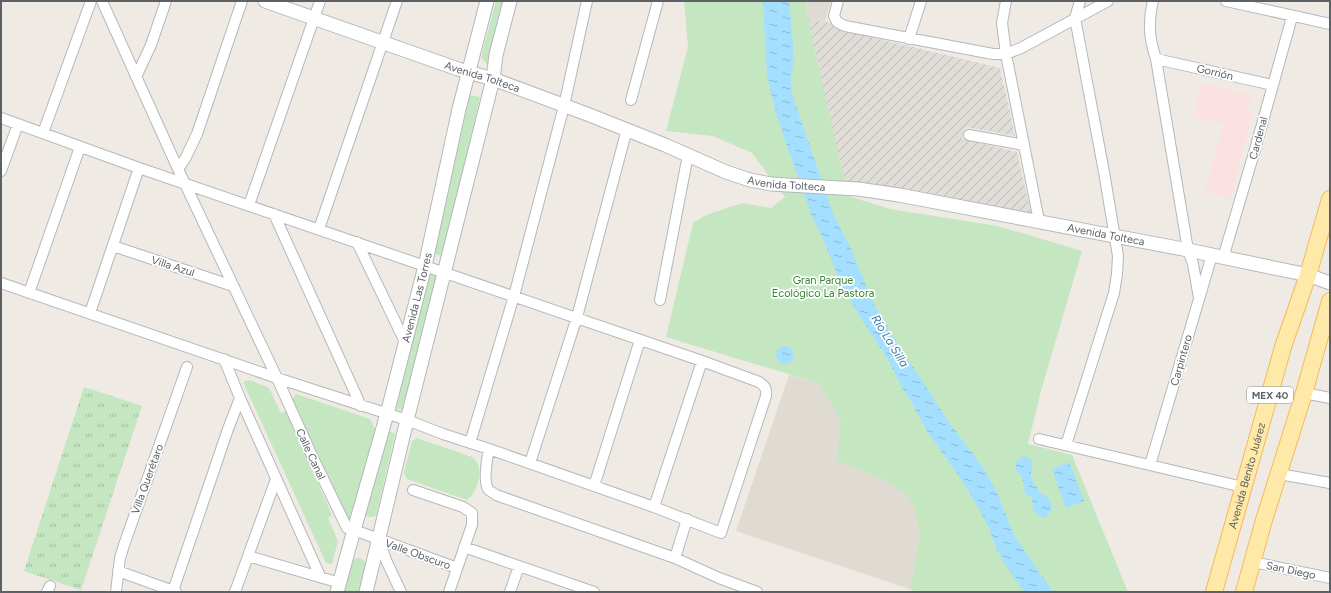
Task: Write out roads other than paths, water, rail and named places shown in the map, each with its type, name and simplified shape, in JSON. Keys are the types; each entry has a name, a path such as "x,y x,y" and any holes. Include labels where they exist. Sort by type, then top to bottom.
{"main road":[{"name":"Avenida Benito Juárez","path":"1214,592 1283,348 1308,274 1330,198"},
{"name":"MEX 40","path":"1244,592 1330,301"}],"street":[{"path":"43,133 91,1"},
{"name":"Calle Canal","path":"102,1 184,183 278,378 313,458 350,529"},
{"path":"136,78 151,45 166,1"},
{"path":"178,169 185,159 197,134 242,1"},
{"name":"Avenida Tolteca","path":"264,1 493,80 627,129 738,176 771,184 858,189 899,195 1115,235 1308,274 1330,283"},
{"path":"249,205 320,1"},
{"path":"319,229 397,1"},
{"name":"Avenida Las Torres","path":"339,587 350,529 387,414 425,266 468,72 487,1"},
{"name":"Avenida Las Torres","path":"366,592 407,420 493,80 496,55 510,1"},
{"path":"470,443 514,296 564,106 587,1"},
{"path":"631,100 658,1"},
{"path":"838,1 834,16 837,22 845,26 993,54 1006,54 1021,48 1108,1"},
{"path":"909,39 921,1"},
{"path":"1006,1 1002,23 1006,54 1039,221"},
{"path":"1066,445 1114,293 1118,256 1075,18 1080,1"},
{"path":"1153,1 1149,30 1156,59 1188,250 1193,264 1199,298"},
{"path":"1226,1 1292,17 1330,24"},
{"name":"Cardenal","path":"1218,256 1254,153 1292,17"},
{"name":"Gorrión","path":"1156,59 1273,85"},
{"path":"1,118 139,168 702,361 759,382 767,390 721,533 654,507 407,420 278,378 1,283"},
{"path":"1,172 18,124"},
{"path":"530,463 577,317 627,129"},
{"path":"969,135 1024,145"},
{"path":"29,293 80,147"},
{"path":"660,300 688,155"},
{"path":"90,313 139,168"},
{"path":"274,214 361,406"},
{"path":"356,242 405,342"},
{"name":"Villa Azul","path":"113,246 233,286"},
{"name":"Carpintero","path":"1150,465 1199,298 1218,256"},
{"path":"594,486 640,340"},
{"path":"224,359 320,576"},
{"path":"654,507 702,361"},
{"name":"Villa Querétaro","path":"116,592 120,558 130,526 187,367"},
{"path":"1304,393 1330,398"},
{"path":"118,571 175,591 228,429 240,398"},
{"path":"1039,439 1243,487"},
{"path":"489,449 486,476 488,489 502,497 675,558 719,578 757,592"},
{"path":"1279,474 1330,483"},
{"path":"235,592 276,479"},
{"path":"413,490 462,507 472,513 473,520 449,592"},
{"path":"675,558 687,519"},
{"name":"Valle Obscuro","path":"350,529 457,568"},
{"path":"379,540 386,560 401,592"},
{"path":"464,547 519,566 573,588 594,592"},
{"path":"248,556 320,576 339,587"},
{"name":"San Diego","path":"1253,562 1330,578"},
{"path":"510,592 519,566"}],"water":[{"name":"Río La Silla","path":"763,1 789,1 794,58 791,81 793,97 833,213 852,251 873,302 903,353 948,421 982,466 996,490 1014,535 1053,592 1024,592 1006,566 996,548 989,528 967,488 927,431 887,358 861,319 842,286 821,234 812,217 777,117 767,76"},
{"path":"785,346 791,349 794,355 791,361 785,364 779,361 776,355 779,349"},
{"path":"1024,456 1032,462 1031,477 1033,482 1040,493 1048,498 1052,504 1051,511 1045,518 1041,517 1034,511 1032,497 1026,495 1022,476 1017,472 1015,467 1019,458"},
{"path":"1069,462 1084,501 1066,508 1052,469"}],"park label":[{"name":"Gran Parque Ecológico La Pastora","path":"823,286"}]}
